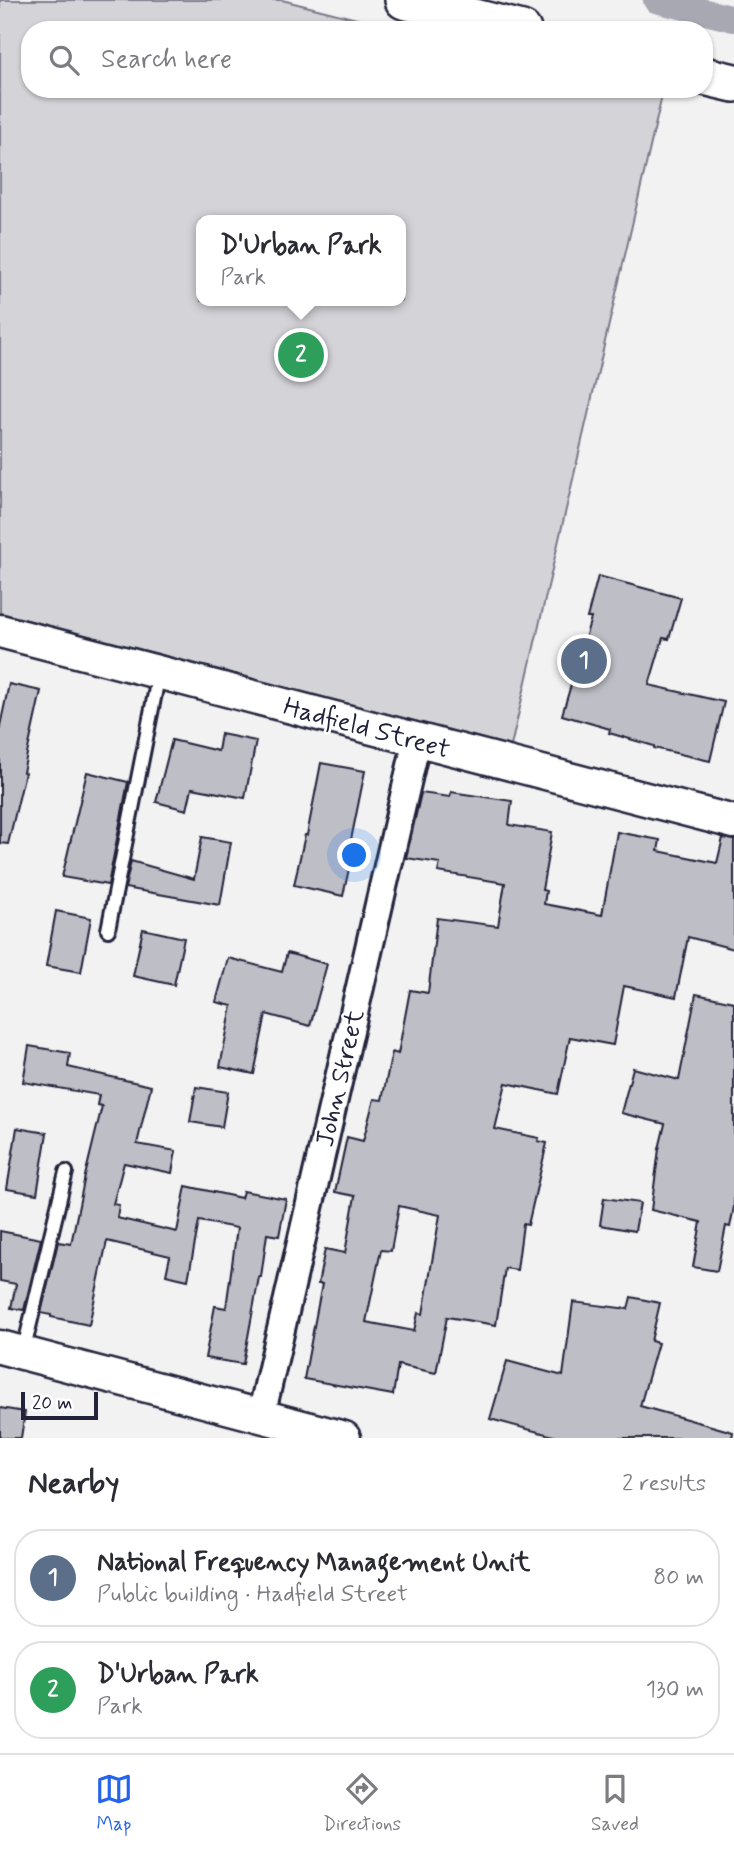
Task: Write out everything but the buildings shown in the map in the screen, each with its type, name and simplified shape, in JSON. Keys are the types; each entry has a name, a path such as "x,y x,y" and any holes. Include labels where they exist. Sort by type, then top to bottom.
{"main road":[{"path":"404,0 487,21"},
{"path":"713,78 734,83"}],"street":[{"name":"Hadfield Street","path":"0,631 734,822"},
{"name":"John Street","path":"261,1416 417,740"},
{"path":"11,1350 344,1438"}],"lane":[{"path":"108,930 159,673"},
{"path":"11,1350 66,1172"}],"shaded area":[{"path":"0,0 282,0 365,21 21,21 21,98 662,98 511,746 0,613"}],"waterway":[{"path":"656,0 734,19"}],"place":[{"name":"D'Urban Park","path":"301,355"},
{"name":"National Frequency Management Unit","path":"584,661"}]}
